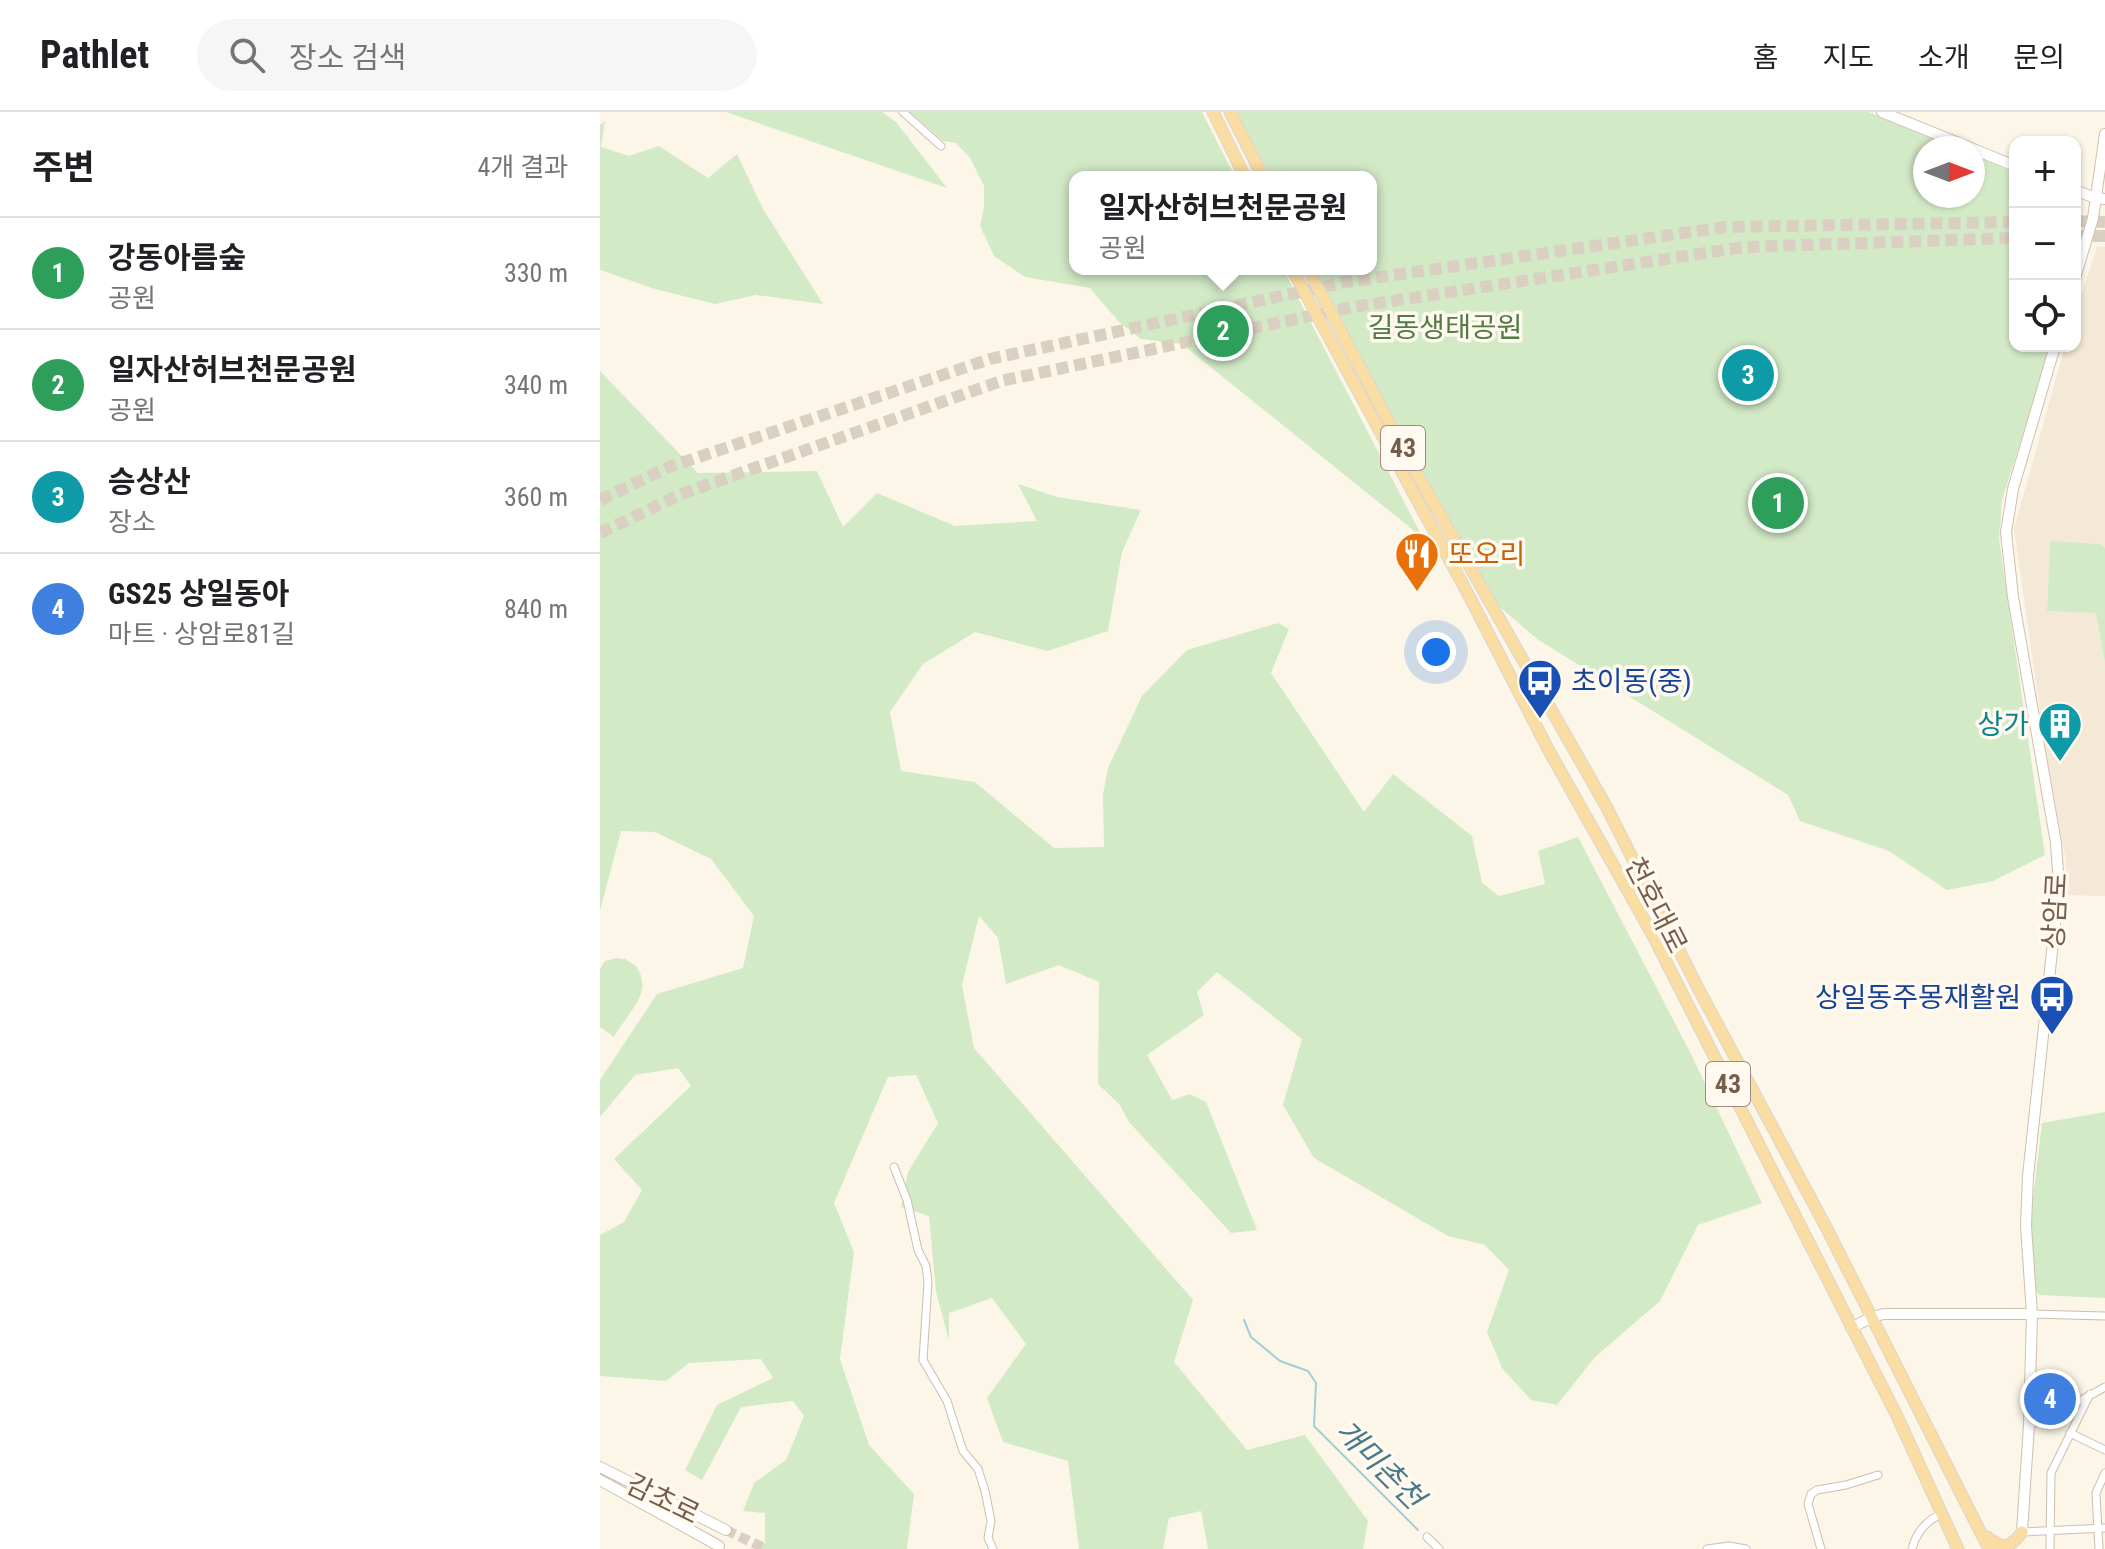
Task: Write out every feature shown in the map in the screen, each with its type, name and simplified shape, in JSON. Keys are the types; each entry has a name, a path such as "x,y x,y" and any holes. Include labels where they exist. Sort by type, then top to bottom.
{"main road":[{"path":"1213,112 1242,171"},
{"path":"1230,112 1260,171"},
{"path":"1882,112 1942,136"},
{"path":"2081,258 2100,198 2105,134"},
{"path":"1985,153 2009,163"},
{"name":"천호대로","path":"1295,275 1473,603 1548,749 1651,932 1851,1328 1958,1549"},
{"name":"천호대로","path":"1311,275 1409,460 1606,806 1989,1549"},
{"name":"상암로","path":"2022,1532 2032,1314 2026,1226 2028,1176 2057,913 2059,867 2013,597 2006,532 2013,489 2053,352"},
{"path":"1851,1328 1884,1314 2032,1314"},
{"name":"감초로","path":"600,1467 726,1530"},
{"name":"감초로","path":"600,1480 719,1546"},
{"path":"1981,1532 1999,1548 2005,1549 2011,1548 2022,1532"},
{"path":"2022,1532 2022,1549"}],"street":[{"path":"903,112 941,146"},
{"path":"894,1167 907,1200 918,1250 926,1266 928,1282 923,1360 947,1401 963,1451 978,1469 991,1521 988,1538 993,1549"},
{"path":"2032,1314 2105,1316"},
{"path":"2029,1425 2105,1387"},
{"path":"2050,1549 2051,1473 2090,1394"},
{"path":"2070,1433 2105,1450"},
{"path":"2099,1549 2101,1529 2096,1493 2105,1473"},
{"path":"1821,1549 1808,1504 1811,1494 1878,1475"},
{"path":"1912,1549 1916,1536 1931,1519 1943,1513"},
{"path":"2022,1532 2101,1529"},
{"path":"1427,1537 1439,1549"},
{"path":"1707,1549 1729,1546 1746,1549"}],"shaded area":[{"path":"2097,247 2105,247 2105,548 2100,544 2050,542 2047,611 2096,613 2105,663 2105,896 2066,895 2066,861 2045,746 2014,529 2063,352 2081,352 2081,296"}],"green space":[{"path":"726,112 882,112 896,122 947,188"},
{"path":"910,112 1202,112 1232,171 1069,171 1069,275 1286,275 1423,538 1182,344 1141,339 1119,322 1090,288 1025,277 994,256 980,226 984,186 970,158 956,143 943,141"},
{"name":"길동생태공원","path":"1235,112 1869,112 1926,136 1913,136 1913,208 1985,208 1985,160 2009,170 2009,352 2049,352 2002,500 1999,539 2045,855 1993,881 1947,890 1889,851 1800,821 1788,795 1537,639 1479,589 1313,275 1377,275 1377,171 1263,171"},
{"path":"605,121 601,147 629,156 659,146 708,178 737,154 763,209 823,304 756,295 715,304 655,289 600,270 600,125"},
{"path":"600,371 698,473 817,471 843,527 877,493 955,526 1037,521 1018,484 1057,497 1141,510 1122,552 1108,631 1048,651 975,632 923,664 890,712 901,771 975,782 1054,848 1104,847 1103,794 1108,768 1142,696 1187,650 1278,623 1289,629 1271,673 1364,812 1393,774 1472,836 1482,883 1499,896 1545,884 1538,851 1578,837 1691,1054 1762,1203 1698,1225 1660,1301 1595,1357 1557,1405 1531,1400 1502,1368 1487,1332 1509,1270 1485,1245 1448,1236 1314,1158 1283,1105 1302,1039 1217,972 1197,992 1204,1015 1147,1055 1172,1100 1190,1094 1206,1102 1257,1230 1231,1233 1129,1122 1120,1105 1098,1084 1099,982 1059,965 1006,984 998,938 979,916 962,985 974,1048 1193,1300 1174,1362 1247,1450 1305,1435 1368,1521 1363,1549 1208,1549 1201,1511 1169,1518 1163,1549 1079,1549 1068,1461 1003,1442 987,1398 1026,1344 992,1298 949,1313 949,1340 936,1292 929,1216 901,1207 908,1172 938,1123 916,1075 888,1077 834,1203 854,1252 840,1359 869,1445 914,1494 907,1549 760,1549 765,1543 765,1513 743,1511 754,1483 786,1460 804,1416 793,1401 741,1407 702,1480 685,1470 717,1405 773,1378 761,1359 689,1363 666,1381 600,1376 600,1235 624,1222 642,1190 614,1159 691,1086 678,1068 635,1075 600,1117 600,1080 657,994 743,968 754,916 711,859 655,832 621,831 600,911"},
{"path":"2050,541 2100,544 2105,548 2105,663 2096,613 2047,611"},
{"path":"617,958 636,966 642,985 637,1003 614,1037 600,1027 600,969 605,961"},
{"path":"2105,1112 2105,1298 2039,1295 2035,1290 2031,1216 2042,1123"}],"waterway":[{"name":"개미촌천","path":"1244,1320 1251,1337 1280,1361 1308,1371 1316,1383 1314,1426 1418,1530"}],"tunnel":[{"path":"2081,221 2105,222"},
{"path":"600,500 669,467 990,359 1346,282 1725,227 2009,222"},
{"path":"2081,236 2105,236"},
{"path":"600,533 684,493 1001,381 1353,307 1744,247 2009,238"},
{"path":"726,1530 766,1549"}],"place":[{"name":"일자산허브천문공원","path":"1223,331"},
{"name":"승상산","path":"1748,375"},
{"name":"강동아름숲","path":"1778,503"},
{"name":"또오리","path":"1417,593"},
{"name":"초이동(중)","path":"1540,720"},
{"name":"상가","path":"2060,763"},
{"name":"상일동주몽재활원","path":"2052,1036"},
{"name":"GS25 상일동아","path":"2050,1399"}]}
